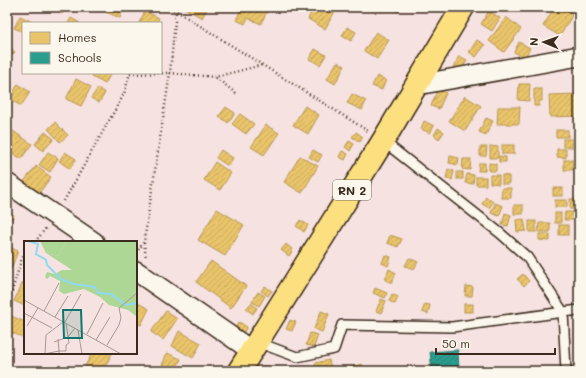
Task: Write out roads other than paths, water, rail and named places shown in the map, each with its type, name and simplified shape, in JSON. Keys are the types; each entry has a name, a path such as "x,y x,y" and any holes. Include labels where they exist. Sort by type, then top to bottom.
{"main road":[{"name":"RN 2","path":"239,371 383,141 463,7"}],"street":[{"path":"417,84 579,56"},
{"path":"7,182 93,241"},
{"path":"137,272 254,346"}],"lane":[{"path":"383,141 500,233 527,257 563,312 566,371"},
{"path":"254,346 297,357 334,349 342,325 452,327 579,310"}]}
